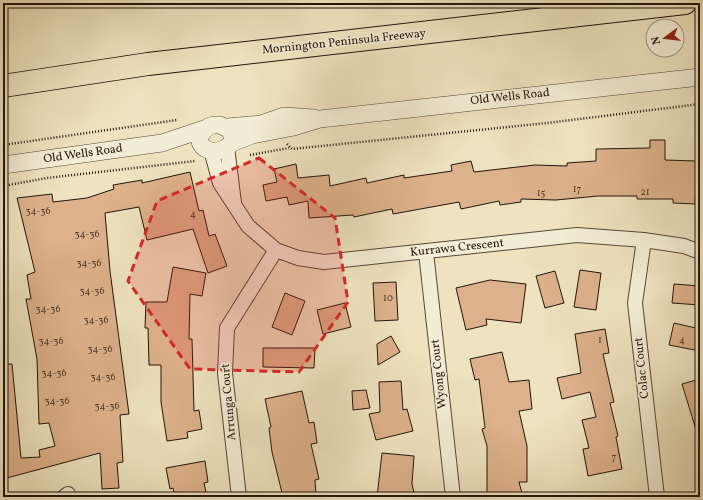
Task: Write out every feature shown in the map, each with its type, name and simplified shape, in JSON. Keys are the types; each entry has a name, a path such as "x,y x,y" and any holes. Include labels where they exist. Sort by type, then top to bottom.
{"highway":[{"name":"Mornington Peninsula Freeway","path":"3,86 148,64 685,3"}],"street":[{"name":"Old Wells Road","path":"162,143 220,151 252,135 294,127 320,119 700,77"},
{"name":"Old Wells Road","path":"3,165 162,143 213,125 227,127 261,124 284,116 320,119"},
{"path":"204,129 200,139 220,151 232,135 227,127"},
{"name":"Kurrawa Crescent","path":"220,151 234,204 248,226 276,250 298,258 324,262 577,235 644,240 684,246 700,252"},
{"name":"Colac Court","path":"644,240 635,303 657,497"},
{"name":"Arrunga Court","path":"239,497 225,373 227,328 276,250"},
{"name":"Wyong Court","path":"426,252 453,497"}],"path":[{"path":"3,186 220,151 286,150 289,148"}],"highlighted area":[{"path":"259,158 335,218 348,302 299,372 190,369 128,281 157,201"}],"building":[{"path":"650,140 665,140 665,160 697,161 695,204 673,203 673,199 637,199 637,196 598,196 556,200 521,199 521,202 500,205 499,201 461,209 459,202 393,214 392,209 354,217 353,215 309,218 308,201 289,205 287,197 266,201 263,185 277,182 274,169 296,164 298,178 329,175 330,186 366,178 367,183 404,175 404,178 452,171 451,165 471,161 474,172 535,165 567,166 567,163 596,161 596,149 650,148"},
{"path":"190,172 199,211 203,210 209,236 215,234 227,266 208,273 193,229 147,240 139,207 105,213 110,271 129,414 120,415 123,462 117,463 119,488 102,489 100,453 3,479 3,364 12,364 21,458 40,457 39,450 55,446 49,423 39,424 37,359 26,299 31,299 27,275 35,272 17,198 52,194 53,202 87,198 114,189 113,185 142,180 142,183"},
{"path":"173,267 206,273 202,296 190,294 189,339 192,339 194,411 199,410 202,429 187,432 188,438 167,441 161,402 161,365 149,365 148,328 145,328 146,302 167,302"},
{"path":"580,270 601,273 596,310 574,307"},
{"path":"555,271 564,303 545,308 536,276"},
{"path":"490,280 526,284 521,323 486,319 487,325 466,330 456,288"},
{"path":"396,282 398,320 375,321 373,283"},
{"path":"674,284 700,286 700,305 672,303"},
{"path":"285,293 305,301 292,335 272,327"},
{"path":"345,303 351,327 323,334 317,310"},
{"path":"674,323 700,329 700,351 669,345"},
{"path":"605,329 609,353 603,354 614,402 610,403 618,436 616,437 622,469 588,476 583,449 589,448 582,420 596,417 590,392 562,399 557,378 581,373 575,334"},
{"path":"391,336 400,352 378,365 377,344"},
{"path":"263,348 315,348 314,368 263,367"},
{"path":"502,352 509,382 529,380 532,409 519,411 527,446 527,482 519,482 523,497 487,497 487,446 482,429 485,428 479,379 475,380 470,359"},
{"path":"700,379 700,433 697,433 682,384"},
{"path":"401,381 403,410 407,409 413,431 376,440 369,414 380,412 379,382"},
{"path":"366,390 370,408 353,410 352,391"},
{"path":"302,391 309,423 314,422 317,443 311,444 319,479 315,480 316,497 283,497 272,452 269,428 271,427 265,399"},
{"path":"382,453 414,456 412,484 415,497 377,497"},
{"path":"205,461 208,482 204,483 207,497 175,497 173,488 170,489 166,468"}]}
